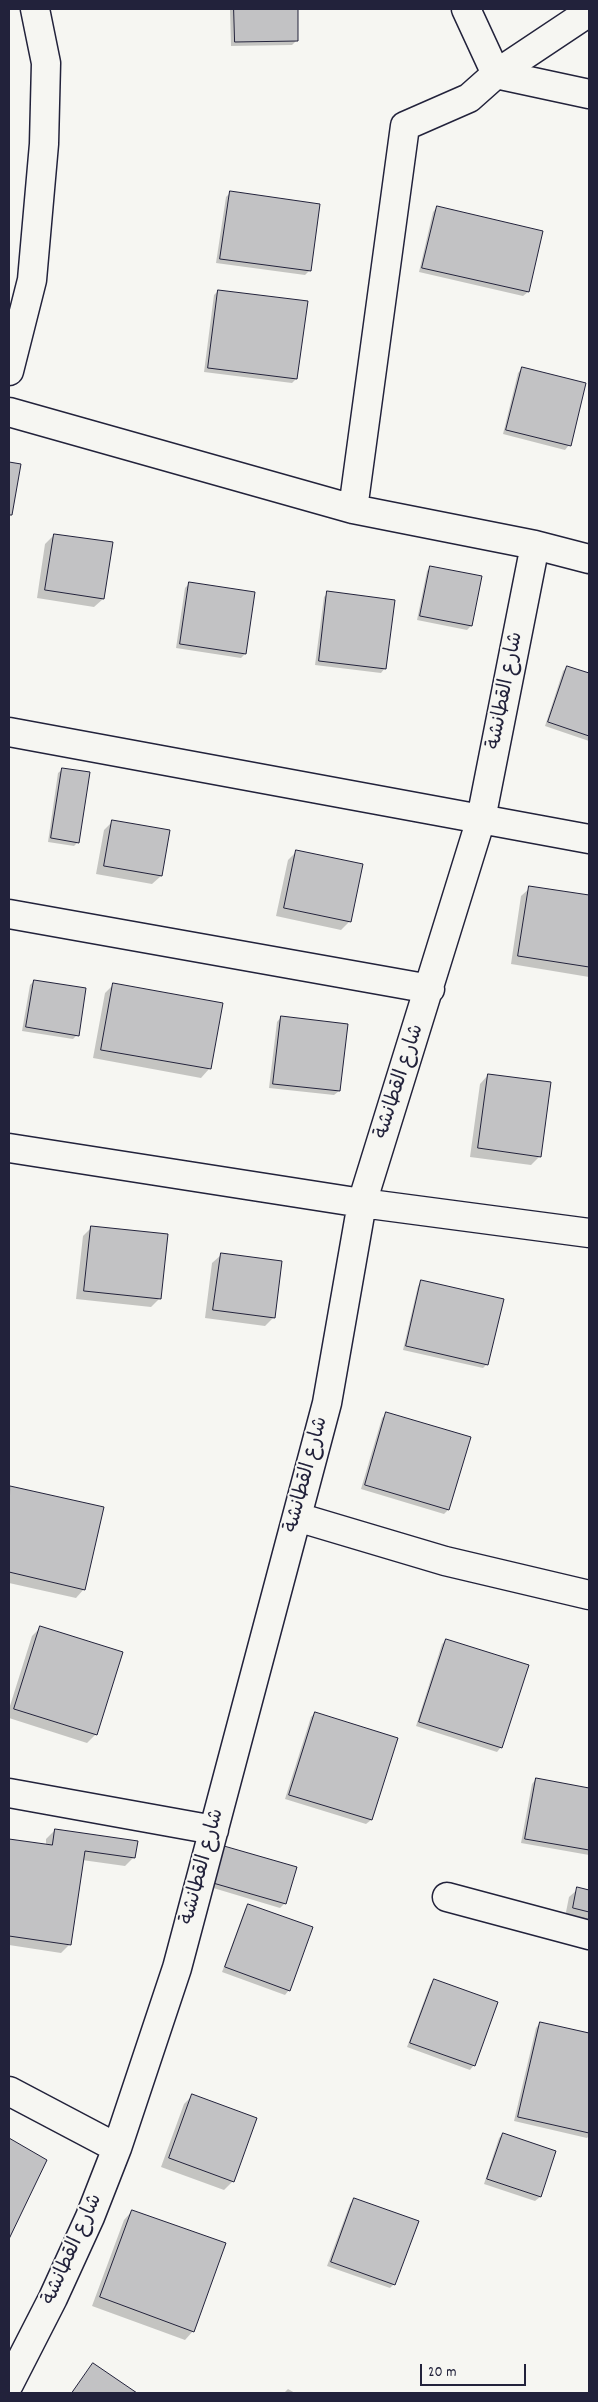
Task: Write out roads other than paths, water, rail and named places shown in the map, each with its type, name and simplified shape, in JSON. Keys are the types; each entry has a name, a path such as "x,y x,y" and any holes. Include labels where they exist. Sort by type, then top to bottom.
{"street":[{"path":"9,371 32,280 44,144 46,63 34,9"},
{"path":"466,9 496,74"},
{"path":"353,509 405,126 470,98 496,74 589,12"},
{"path":"496,74 589,94"},
{"path":"9,412 353,509 536,545 589,559"},
{"name":"شارع القطانشة","path":"9,2384 53,2298 90,2217 117,2148 177,1968 327,1403 362,1203 482,819 536,545"},
{"path":"9,732 589,839"},
{"path":"9,914 430,989"},
{"path":"9,1148 362,1203 589,1233"},
{"path":"297,1518 445,1561 589,1595"},
{"path":"9,1793 214,1830"},
{"path":"447,1897 589,1935"},
{"path":"9,2091 117,2148"}]}
